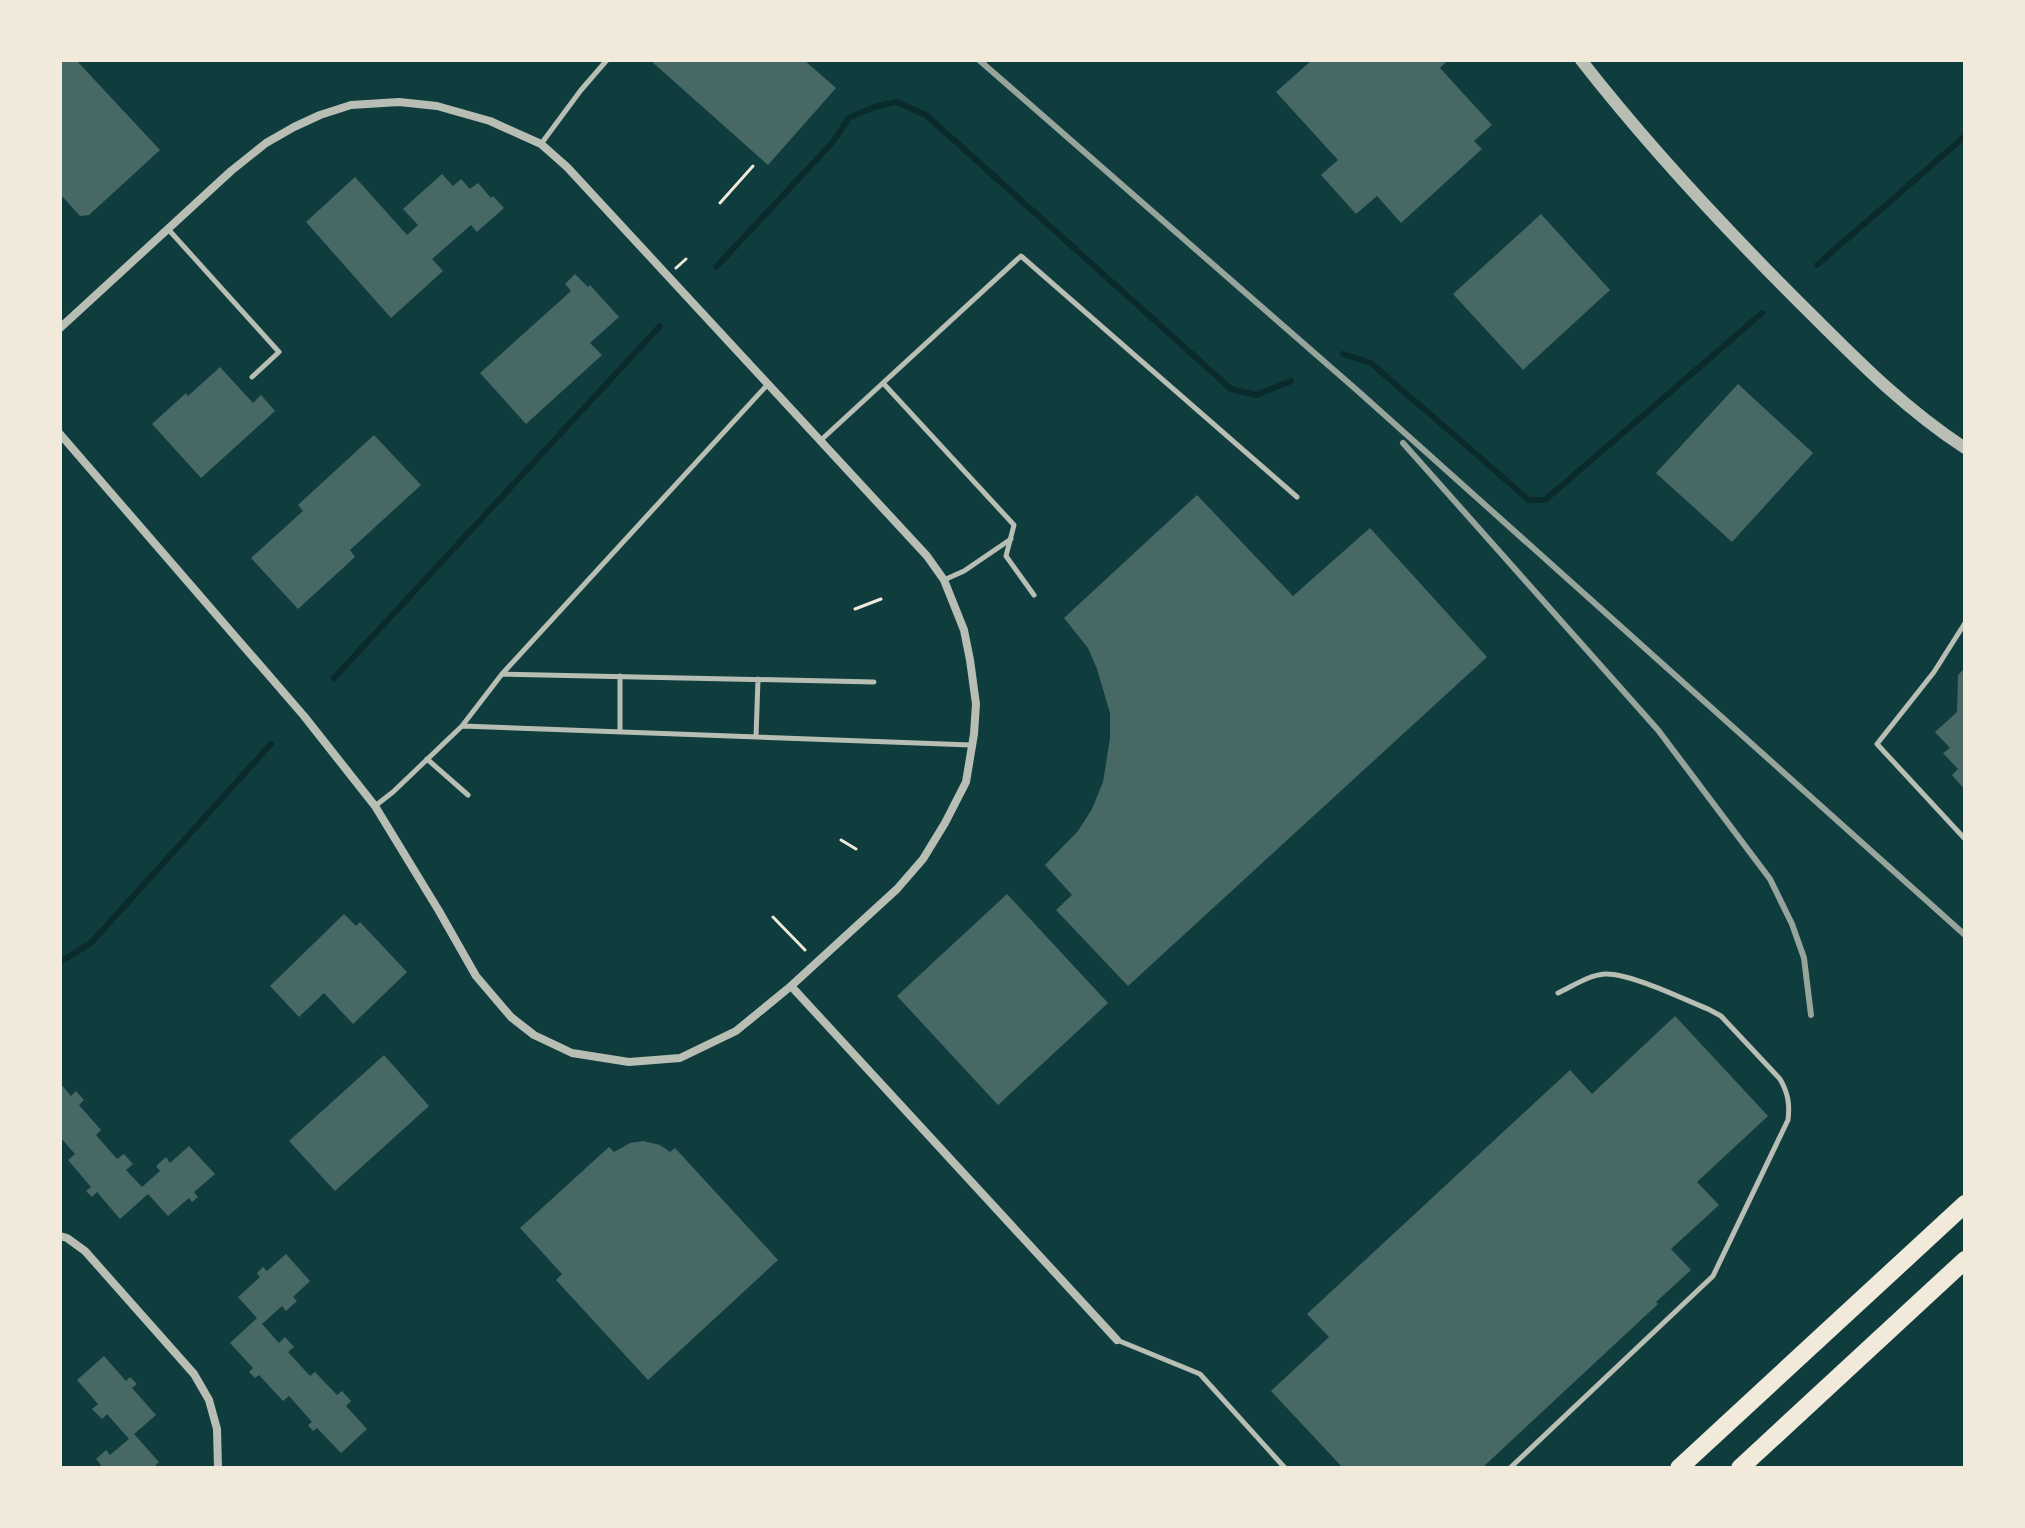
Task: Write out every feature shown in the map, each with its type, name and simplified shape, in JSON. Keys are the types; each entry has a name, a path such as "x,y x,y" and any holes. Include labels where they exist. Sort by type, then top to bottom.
{"highway":[{"path":"1679,1468 1965,1204"},
{"path":"1740,1468 1965,1260"}],"street":[{"path":"1581,60 1645,138 1778,281 1895,395 1932,427 1965,448"},
{"path":"60,328 231,171 266,143 307,121 351,105 399,102 437,106 490,121 541,144 567,167 820,440 927,556 944,580 964,630 976,704 966,782 923,859 897,889 791,986 736,1031 680,1058 629,1062 572,1053 534,1035 511,1017 476,976 375,806 304,716 60,434"},
{"path":"791,986 1117,1340"},
{"path":"60,1236 85,1251 194,1374 209,1400 217,1429 218,1468"}],"lane":[{"path":"541,144 607,60"},
{"path":"168,229 279,352 252,377"},
{"path":"820,440 1021,256 1297,497"},
{"path":"883,383 1014,525 1006,556 1034,595"},
{"path":"375,806 462,726 502,674 768,384"},
{"path":"944,580 964,571 1011,539"},
{"path":"1965,623 1934,672 1877,744 1965,839"},
{"path":"502,674 874,682"},
{"path":"620,676 620,732"},
{"path":"756,737 758,679"},
{"path":"462,726 972,745"},
{"path":"427,759 468,795"},
{"path":"1510,1468 1713,1276 1788,1120 1790,1105 1780,1079 1721,1016 1708,1009 1622,975 1603,974 1588,978 1558,993"},
{"path":"1117,1340 1200,1374 1285,1468"}],"path":[{"path":"720,203 753,166"},
{"path":"679,266 686,259"},
{"path":"855,609 881,599"},
{"path":"841,840 856,849"},
{"path":"773,917 805,950"}],"building":[{"path":"60,60 76,60 160,150 89,215 80,216 60,194"},
{"path":"650,60 804,60 836,88 768,165"},
{"path":"1312,60 1448,60 1440,68 1492,125 1474,141 1482,149 1401,223 1377,196 1356,214 1321,175 1338,160 1276,92"},
{"path":"442,174 453,186 461,179 470,189 478,183 504,208 477,232 471,225 432,259 443,271 391,318 306,222 355,177 407,235 418,225 403,209"},
{"path":"1541,214 1610,290 1523,370 1453,294"},
{"path":"575,274 588,287 590,285 619,317 590,343 602,355 526,424 480,373 571,291 565,284"},
{"path":"220,367 253,403 261,395 275,411 201,478 152,424"},
{"path":"1738,384 1813,453 1732,542 1656,473"},
{"path":"374,435 421,485 350,550 355,557 298,609 251,558 303,511 298,505"},
{"path":"1197,495 1293,596 1370,528 1487,657 1128,986 1056,910 1072,895 1045,865 1078,831 1092,809 1103,782 1110,738 1110,713 1097,669 1088,648 1064,618"},
{"path":"1965,668 1965,790 1952,775 1958,769 1943,753 1950,748 1935,732 1957,712 1958,675"},
{"path":"1007,894 1108,1003 998,1105 897,996"},
{"path":"344,914 356,926 360,922 407,972 353,1024 324,993 299,1017 270,986"},
{"path":"1675,1016 1768,1116 1697,1182 1719,1205 1671,1249 1691,1270 1482,1468 1343,1468 1271,1391 1329,1337 1307,1314 1570,1070 1592,1094"},
{"path":"384,1055 429,1106 335,1191 289,1141"},
{"path":"60,1083 71,1096 76,1091 84,1100 79,1105 101,1130 96,1135 117,1159 124,1154 133,1164 126,1170 142,1187 160,1171 156,1166 166,1157 170,1163 189,1146 215,1174 194,1192 198,1197 192,1202 189,1198 168,1216 148,1194 120,1219 97,1192 92,1197 86,1191 91,1187 68,1160 75,1154 60,1137"},
{"path":"643,1141 660,1145 670,1152 675,1148 778,1260 648,1380 556,1280 562,1274 520,1228 609,1147 614,1152 630,1143"},
{"path":"286,1254 310,1281 293,1297 297,1301 286,1311 282,1306 262,1324 279,1343 285,1337 294,1347 288,1352 310,1376 315,1372 337,1395 342,1391 351,1401 346,1406 367,1429 341,1453 317,1428 313,1431 308,1425 312,1422 289,1396 283,1401 259,1375 255,1378 249,1372 253,1368 230,1343 257,1318 238,1297 260,1277 257,1273 263,1267 267,1271"},
{"path":"104,1356 126,1381 130,1377 137,1384 132,1388 156,1415 134,1434 159,1462 153,1468 97,1468 101,1465 96,1459 106,1450 110,1455 129,1439 107,1414 102,1419 92,1409 98,1404 77,1380"}],"waterway":[{"path":"716,267 832,143 849,118 896,102 926,115 1231,389 1256,395 1291,381"},
{"path":"1817,265 1965,136"},
{"path":"1343,354 1371,363 1529,500 1545,500 1762,313"},
{"path":"334,678 660,326"},
{"path":"60,962 91,943 271,744"}],"railway":[{"path":"979,60 1359,392 1965,935"},
{"path":"1403,443 1658,730 1770,879 1792,924 1804,958 1811,1015"}]}
